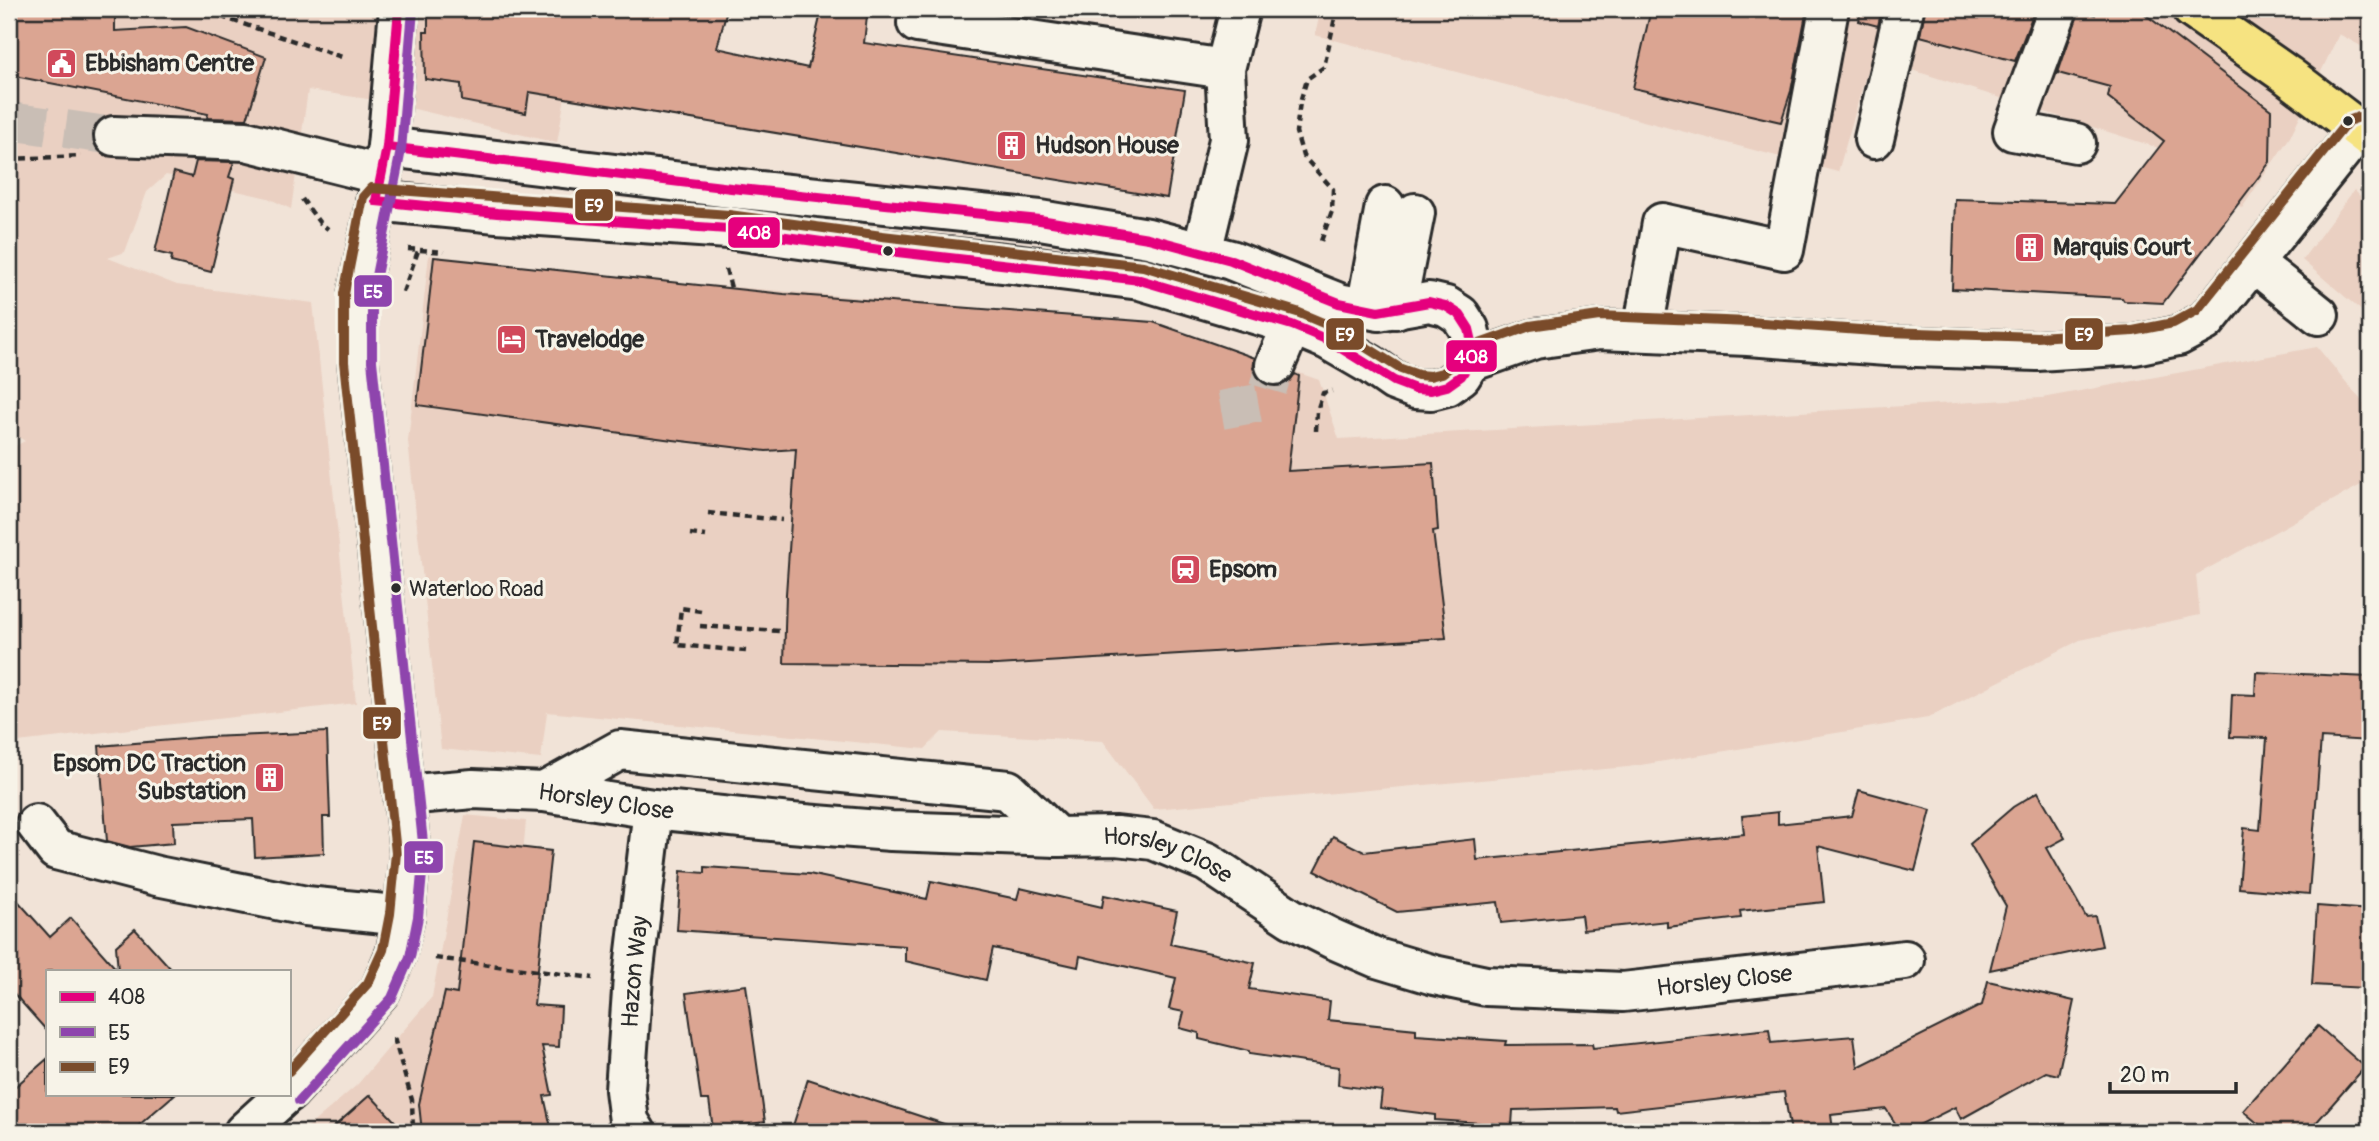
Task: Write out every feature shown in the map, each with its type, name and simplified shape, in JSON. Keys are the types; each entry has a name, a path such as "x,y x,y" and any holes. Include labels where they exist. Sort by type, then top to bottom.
{"main road":[{"path":"2192,9 2287,75 2364,134"}],"street":[{"path":"290,1091 380,991 396,954 404,916 410,853 358,362 358,295 382,174 399,9"},
{"path":"1202,252 1229,140 1226,69 1240,9"},
{"path":"1643,331 1662,223 1784,250 1829,9"},
{"path":"1874,139 1904,9"},
{"path":"2058,9 2013,131 2076,143"},
{"path":"918,23 1226,69"},
{"path":"114,136 246,141 382,174 497,213 728,229 880,250 1127,278 1292,325 1328,340 1394,381 1431,390 1467,381 1535,339 1600,330 1887,346 2037,351 2135,345 2178,337 2206,321 2364,134"},
{"path":"382,174 731,188 1040,220 1148,238 1231,260 1339,303 1381,309 1429,302 1446,306 1460,315 1469,329 1472,346 1467,381"},
{"path":"1381,309 1400,209"},
{"path":"2254,263 2319,315"},
{"path":"1275,365 1292,325"},
{"path":"544,792 620,750 1008,790 1057,837"},
{"name":"Horsley Close","path":"404,795 473,789 544,792 653,809 891,831 1057,837 1116,836 1153,840 1207,862 1291,918 1333,939 1377,958 1434,975 1486,986 1623,992 1905,960"},
{"name":"Hazon Way","path":"636,1132 629,1121 625,1090 632,983 653,809"},
{"path":"36,824 56,850 157,876 306,906 404,916"},
{"path":"244,1132 285,1096"}],"path":[{"path":"198,9 342,57"},
{"path":"1321,241 1332,211 1333,189 1303,156 1296,132 1300,102 1307,79 1324,67 1337,9"},
{"path":"408,279 418,251"},
{"path":"725,265 731,288"},
{"path":"708,513 782,520"},
{"path":"690,534 706,536"},
{"path":"701,611 681,608 677,645 746,651"},
{"path":"700,626 779,631"},
{"path":"432,958 632,983"},
{"path":"393,1035 412,1100 413,1132"}],"shaded area":[{"path":"9,9 580,9 557,143 381,101 308,90 291,209 268,198 166,175 147,192 125,252 108,258 177,285 313,303 356,703 9,743 9,449 25,441 9,431"},
{"path":"1321,9 2370,9 2370,51 2339,34 2290,137 2242,208 2181,155 1871,57 1838,172 1315,35"},
{"path":"2354,190 2370,206 2370,318 2302,260"},
{"path":"429,255 697,284 1153,322 1319,380 1339,439 2042,398 2317,347 2370,411 2370,480 2196,575 2200,615 2080,640 1928,718 1628,767 1154,809 1103,741 942,732 925,749 547,712 541,759 441,749 408,441"},
{"path":"465,815 526,821 503,1067 476,1132 302,1132 357,1085 432,997"}],"building":[{"path":"9,9 115,9 115,31 186,27 266,57 247,119 207,118 208,114 9,75"},
{"name":"Hudson House","path":"428,9 727,9 717,48 808,68 822,9 867,16 864,43 1185,90 1167,198 529,92 526,113 462,101 461,84 425,79 424,32 428,32"},
{"path":"1651,9 1807,9 1791,91 1781,122 1633,88"},
{"path":"1861,9 1882,9 1878,26 1859,21"},
{"path":"1925,9 2035,9 2015,61 1920,36"},
{"path":"2096,9 2138,9 2271,110 2270,162 2163,303 2124,301 2122,298 1952,289 1955,199 2115,204 2164,141 2108,97 2110,87 2058,73 2079,11 2095,15"},
{"path":"196,161 234,162 229,177 234,179 211,272 171,262 172,256 155,252 174,172 192,177"},
{"path":"434,257 784,294 1153,322 1255,358 1253,368 1257,378 1267,385 1278,387 1289,382 1295,374 1299,376 1288,471 1433,463 1438,530 1433,531 1446,638 997,665 784,663 796,449 766,451 417,405"},
{"path":"2256,672 2370,677 2370,741 2321,738 2309,894 2239,888 2244,828 2260,830 2267,738 2230,737 2232,694 2255,695"},
{"path":"327,732 330,817 323,817 324,853 255,857 253,819 173,822 174,843 130,847 107,841 99,746 208,737"},
{"path":"1859,790 1931,810 1915,871 1818,846 1824,902 1740,911 1741,918 1667,927 1667,921 1583,930 1581,915 1501,923 1498,902 1397,912 1315,871 1333,836 1364,852 1475,839 1477,860 1744,834 1742,816 1778,812 1778,824 1852,816"},
{"path":"2038,792 2065,838 2047,848 2086,917 2095,916 2102,946 1990,970 2006,906 1970,844 2013,807"},
{"path":"474,842 551,851 534,1005 561,1007 559,1047 542,1046 552,1095 544,1096 552,1132 422,1132 419,1104 445,992 457,994"},
{"path":"705,867 809,874 927,899 931,881 1017,899 1020,888 1102,907 1104,895 1177,911 1170,944 1255,963 1249,989 1330,1001 1328,1020 1416,1029 1416,1035 1506,1041 1505,1045 1592,1044 1593,1048 1769,1029 1771,1043 1854,1036 1858,1067 1982,1005 1988,981 2074,1001 2058,1075 2046,1072 1961,1119 1955,1107 1905,1132 1901,1132 1886,1109 1831,1115 1833,1130 1791,1132 1784,1092 1616,1111 1615,1107 1513,1110 1512,1125 1435,1120 1435,1115 1380,1108 1382,1091 1338,1085 1339,1067 1249,1054 1249,1051 1199,1039 1199,1033 1180,1028 1184,1012 1169,1009 1176,978 1080,956 1078,967 993,948 986,980 905,961 905,946 677,930 681,871 705,873"},
{"path":"9,891 50,937 71,918 117,970 46,970 46,1030 9,988"},
{"path":"2317,906 2370,910 2370,967 2366,967 2365,988 2312,985"},
{"path":"135,929 172,970 118,970 116,946"},
{"path":"746,985 765,1122 713,1129 709,1100 701,1100 686,993"},
{"path":"2318,1026 2365,1067 2308,1132 2268,1132 2243,1111"},
{"path":"46,1060 46,1096 173,1096 131,1132 9,1132 9,1092"},
{"path":"808,1079 950,1126 949,1132 791,1132"},
{"path":"370,1095 405,1132 328,1132"}],"tunnel":[{"path":"9,121 114,136"},
{"path":"1221,410 1264,402 1275,365"}],"transit line":[{"name":"408","path":"376,201 387,147 399,9"},
{"name":"E5","path":"299,1101 392,998 410,957 418,917 424,852 372,361 372,296 401,150 413,10"},
{"name":"E9","path":"290,1070 368,983 383,950 390,914 396,853 344,362 344,294 363,197 371,188 729,215 882,236 1143,266 1297,312 1335,328 1401,369 1430,376 1442,373 1450,367 1463,350 1530,326 1599,316 1749,322 1888,332 2037,337 2133,331 2173,323 2197,310 2348,121 2359,117 2370,122"},
{"name":"408","path":"376,201 497,213 728,229 880,250 1140,280 1292,325 1328,340 1394,381 1415,389 1431,390 1447,386 1461,376 1470,362 1473,346 1469,329 1460,315 1446,306 1429,302 1378,311 1339,303 1231,260 1148,238 1040,220 731,188 387,147"}],"place":[{"name":"Ebbisham Centre","path":"62,63"},
{"name":"Hudson House","path":"1012,145"},
{"name":"Marquis Court","path":"2030,247"},
{"name":"Travelodge","path":"512,339"},
{"name":"Epsom","path":"1186,569"},
{"name":"Waterloo Road","path":"396,588"},
{"name":"Epsom DC Traction Substation","path":"269,777"}]}
